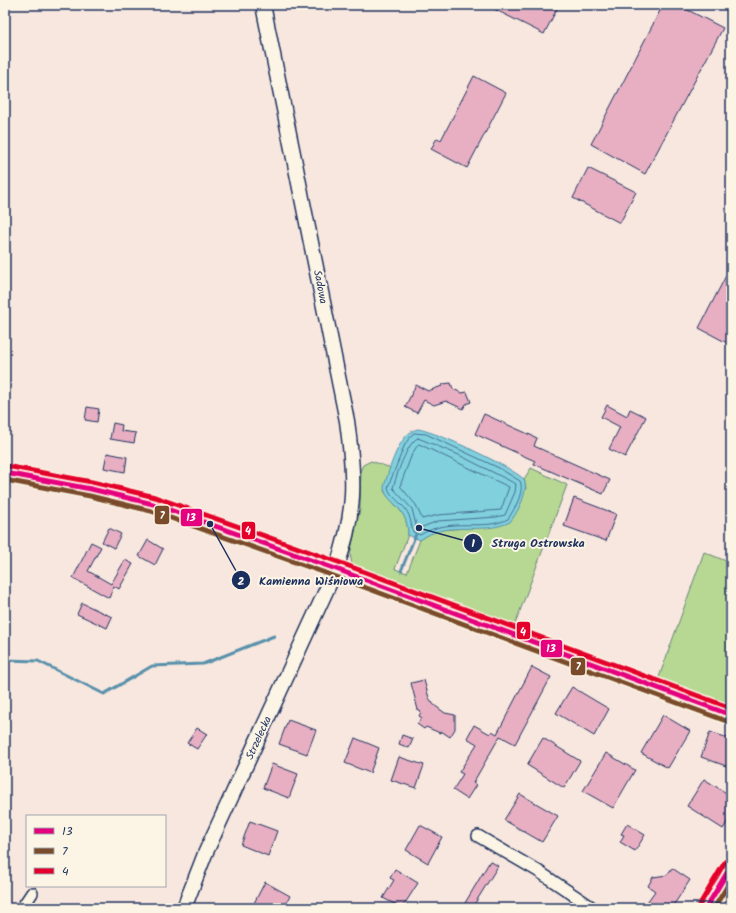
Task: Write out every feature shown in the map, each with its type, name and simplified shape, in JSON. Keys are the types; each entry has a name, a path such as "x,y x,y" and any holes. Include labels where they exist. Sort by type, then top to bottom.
{"street":[{"name":"Sadowa","path":"263,5 347,421 352,456 353,499 347,538 336,570"},
{"path":"5,473 91,489 153,504 731,715"},
{"name":"Strzelecka","path":"184,908 205,854 336,570"},
{"path":"478,836 538,871 593,908"},
{"path":"706,908 731,866"},
{"path":"22,908 32,893"}],"green space":[{"path":"371,461 391,468 384,491 400,510 406,520 408,535 395,569 407,573 420,540 431,533 439,530 482,527 513,518 526,488 524,479 531,468 567,485 514,627 356,568 352,564 350,554 360,509 361,469 363,465"},
{"path":"704,552 731,563 731,704 658,680"}],"water":[{"path":"418,429 473,450 524,479 524,495 510,522 488,528 442,530 420,540 408,535 407,525 401,511 388,497 384,487 392,462 400,444 411,432"}],"building":[{"path":"486,5 559,5 544,34"},
{"path":"663,5 678,5 723,28 645,174 591,144"},
{"path":"474,76 506,93 467,168 431,149 437,138 441,140"},
{"path":"588,168 636,192 620,223 573,198"},
{"path":"731,266 731,345 699,328"},
{"path":"451,383 453,389 462,393 467,392 471,402 466,404 463,409 446,401 434,405 424,400 417,413 405,407 416,385 428,391 442,386 443,384"},
{"path":"607,405 627,416 630,409 646,417 625,457 609,449 620,427 601,417"},
{"path":"87,407 99,409 97,422 85,420"},
{"path":"484,414 537,438 534,446 610,480 603,494 534,464 535,461 475,434"},
{"path":"113,423 122,425 121,431 136,433 134,443 110,439"},
{"path":"107,453 127,457 125,472 104,468"},
{"path":"574,498 616,514 606,541 564,526"},
{"path":"109,528 121,534 114,548 102,542"},
{"path":"148,540 163,549 155,565 139,556"},
{"path":"91,542 101,547 88,571 111,584 125,560 133,564 119,589 114,586 109,598 73,578"},
{"path":"82,603 112,617 107,628 77,614"},
{"path":"532,667 551,677 515,744 500,736 473,783 476,785 467,799 453,790 463,774 459,772 477,744 467,738 474,725 490,734 492,731 497,734"},
{"path":"424,680 429,698 434,705 445,713 455,715 455,729 450,737 441,731 440,733 426,727 424,729 417,724 422,718 419,716 421,712 418,710 411,683"},
{"path":"572,687 609,709 594,736 556,713"},
{"path":"663,715 690,731 668,768 641,753"},
{"path":"288,720 316,730 307,754 279,744"},
{"path":"197,728 207,734 197,749 187,743"},
{"path":"710,732 731,739 731,760 729,767 701,757"},
{"path":"402,735 413,739 409,748 399,744"},
{"path":"355,738 379,748 370,773 345,763"},
{"path":"543,738 580,761 564,788 527,765"},
{"path":"606,753 635,770 613,808 583,791"},
{"path":"399,757 424,765 416,788 391,780"},
{"path":"272,764 298,774 289,798 263,788"},
{"path":"704,779 731,796 731,816 723,829 687,806"},
{"path":"520,794 558,816 542,842 504,820"},
{"path":"250,821 277,831 268,856 241,845"},
{"path":"627,824 645,835 635,851 620,842 624,835 621,834"},
{"path":"420,825 442,837 428,863 406,850"},
{"path":"490,861 498,866 472,908 462,908"},
{"path":"672,868 690,880 675,903 670,908 643,908 655,891 648,886 653,877 667,875"},
{"path":"395,869 418,883 402,908 383,898 394,880 390,878"},
{"path":"265,882 290,896 284,908 259,908 253,905"}],"waterway":[{"path":"401,571 416,534"},
{"path":"5,660 38,661 104,694 152,666 203,664 274,636"}],"transit line":[{"name":"4","path":"6,466 92,482 155,497 338,562 731,708"},
{"name":"13","path":"5,473 91,489 153,504 336,569 731,715"},
{"name":"7","path":"5,480 90,496 151,511 334,576 729,722"},
{"name":"4","path":"700,904 725,862"},
{"name":"13","path":"706,908 731,866"},
{"name":"7","path":"714,908 731,880"}],"place":[{"name":"Kamienna Wiśniowa","path":"210,524"},
{"name":"Struga Ostrowska","path":"419,528"}]}
